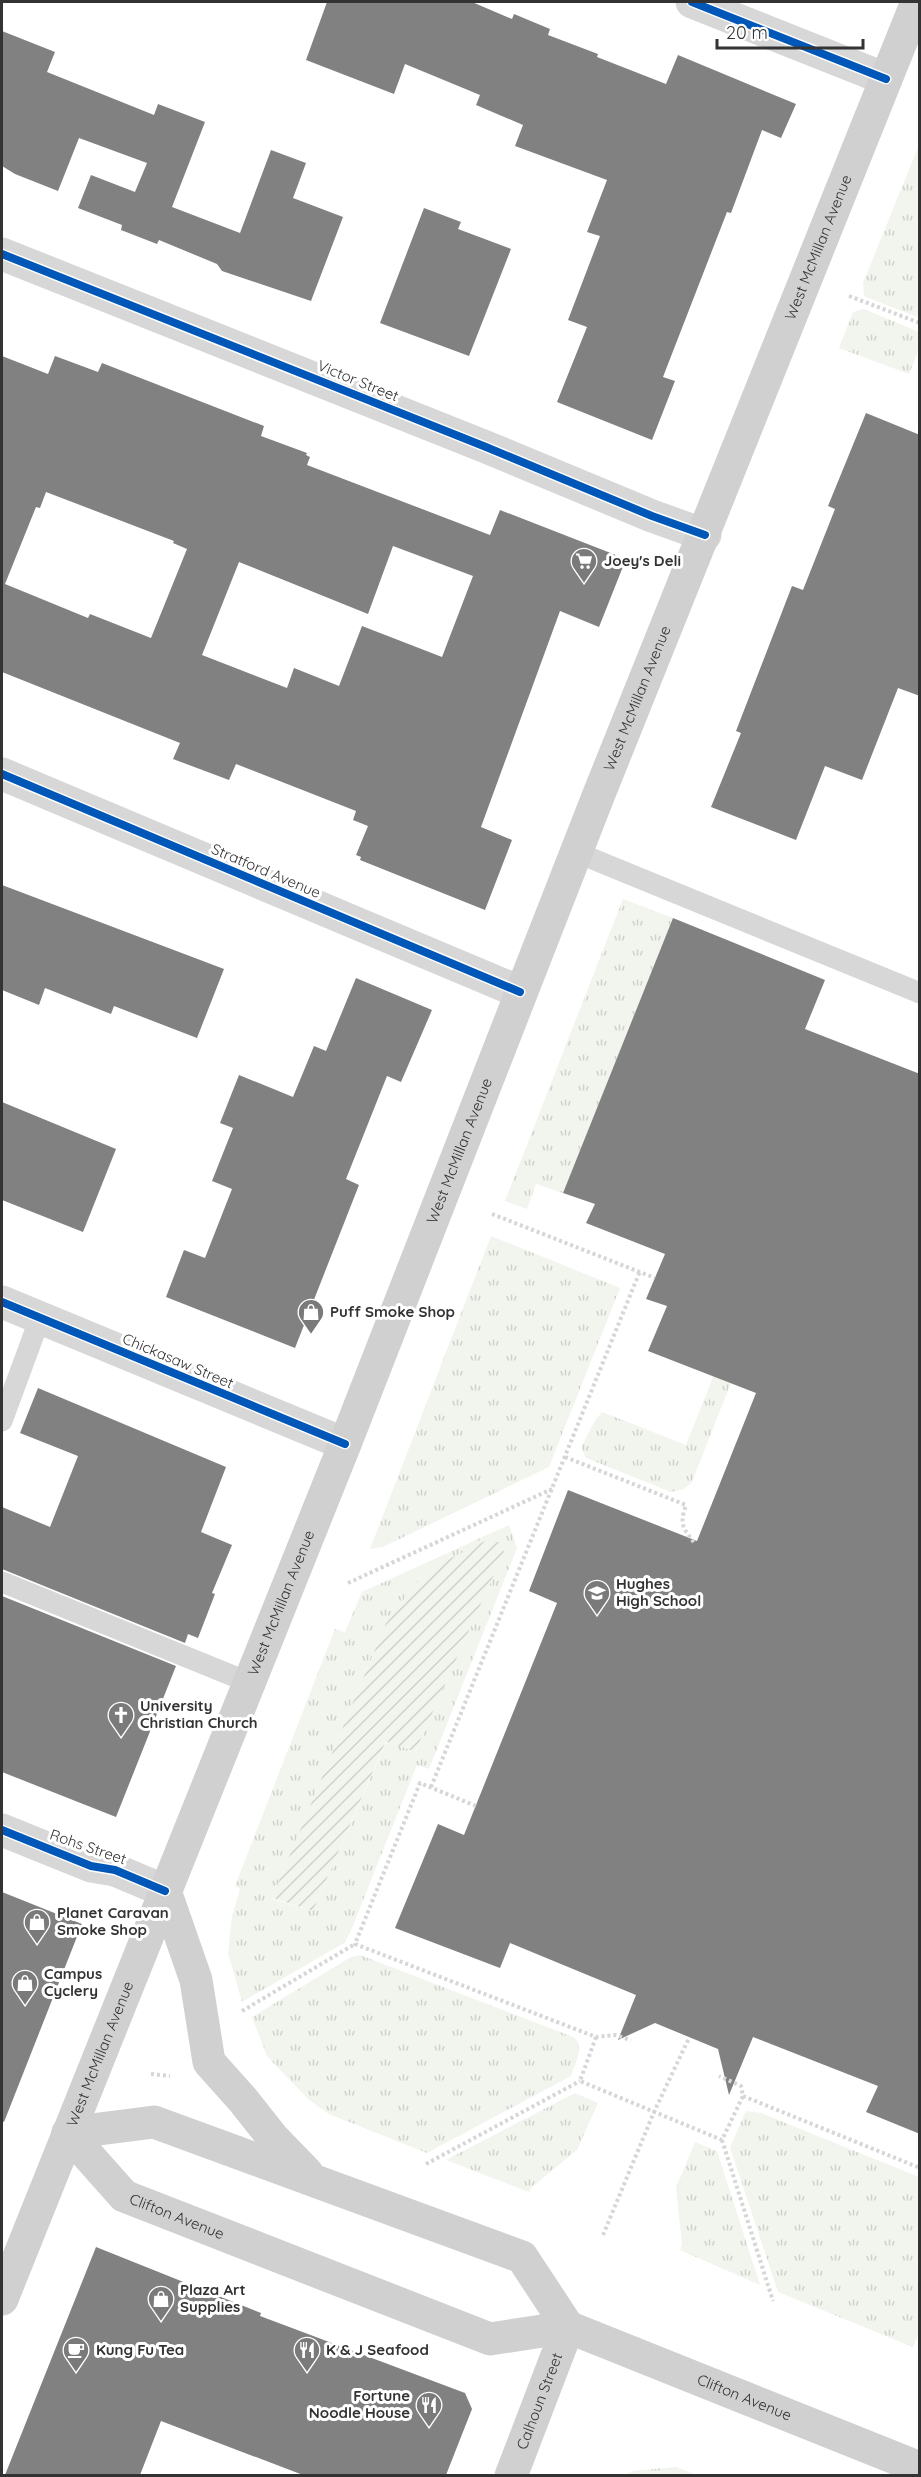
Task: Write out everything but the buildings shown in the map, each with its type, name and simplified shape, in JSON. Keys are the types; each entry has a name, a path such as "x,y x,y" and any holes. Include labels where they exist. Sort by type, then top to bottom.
{"main road":[{"name":"West McMillan Avenue","path":"2,2299 345,1444 520,992 578,853 599,794 917,2"},
{"path":"165,1891 196,1980 208,2062 243,2100 273,2138 315,2180"},
{"path":"68,2133 154,2122 522,2257 568,2327"},
{"name":"Clifton Avenue","path":"68,2133 124,2196 490,2339 568,2327 920,2468"},
{"name":"Calhoun Street","path":"511,2475 568,2327"}],"street":[{"path":"692,2 886,79"},
{"name":"Victor Street","path":"2,254 486,447 652,516 705,534"},
{"name":"Stratford Avenue","path":"2,774 520,992"},
{"name":"Chickasaw Street","path":"2,1302 345,1444"},
{"name":"Rohs Street","path":"2,1830 91,1866 115,1870 165,1891"}],"lane":[{"path":"578,853 920,993"},
{"path":"2,1421 40,1318"},
{"path":"2,1582 248,1682"}],"path":[{"path":"849,296 920,323"},
{"path":"492,1214 655,1278"},
{"path":"431,1787 640,1271"},
{"path":"565,1456 686,1505 681,1520 682,1526 696,1544"},
{"path":"348,1583 552,1489"},
{"path":"236,2015 355,1944 420,1783 476,1806"},
{"path":"355,1944 596,2037 615,2035 631,2040"},
{"path":"426,2164 580,2081 596,2037"},
{"path":"603,2235 654,2112 689,2038"},
{"path":"151,2074 171,2076"},
{"path":"719,2076 741,2086 743,2096 722,2140 773,2301"},
{"path":"580,2081 722,2140"},
{"path":"743,2096 920,2168"}],"green space":[{"path":"919,145 919,318 864,296 863,283"},
{"path":"864,309 919,332 919,349 909,374 839,348 853,312"},
{"path":"623,899 673,918 563,1193 536,1184 527,1209 505,1201"},
{"path":"491,1236 620,1288 549,1467 383,1547 370,1549"},
{"path":"733,1327 750,1334 692,1482 684,1489 671,1492 586,1458 581,1447 602,1412 686,1445"},
{"path":"509,1525 517,1548 429,1769 417,1765 350,1933 344,1943 242,2002 228,1953 232,1916 240,1889 235,1886 335,1629 345,1632 362,1592","holes":["501,1543 504,1552 415,1752 387,1740 313,1911 272,1899 386,1623"]},
{"path":"489,1539 501,1543 504,1552 415,1752 386,1741 313,1911 272,1898 386,1623 425,1571"},
{"path":"360,1955 573,2037 579,2045 579,2050 571,2076 427,2153 329,2114 308,2099 267,2056 252,2017 351,1957"},
{"path":"575,2093 598,2103 577,2150 529,2192 446,2160"},
{"path":"746,2111 761,2113 919,2177 920,2330 913,2347 778,2292 730,2147"},
{"path":"695,2142 717,2151 760,2285 680,2250 682,2244 676,2188"},
{"path":"676,2467 697,2475 625,2475 632,2471"}],"cycle path":[{"path":"692,2 886,79"},
{"path":"2,254 486,447 652,516 705,535"},
{"path":"2,774 520,992"},
{"path":"2,1302 345,1444"},
{"path":"2,1830 91,1866 115,1870 165,1891"}],"place":[{"name":"Joey's Deli","path":"584,584"},
{"name":"Puff Smoke Shop","path":"311,1335"},
{"name":"Hughes High School","path":"597,1616"},
{"name":"University Christian Church","path":"121,1738"},
{"name":"Planet Caravan Smoke Shop","path":"37,1945"},
{"name":"Campus Cyclery","path":"25,2006"},
{"name":"Plaza Art Supplies","path":"161,2322"},
{"name":"Kung Fu Tea","path":"76,2373"},
{"name":"K & J Seafood","path":"307,2373"},
{"name":"Fortune Noodle House","path":"429,2428"}]}
